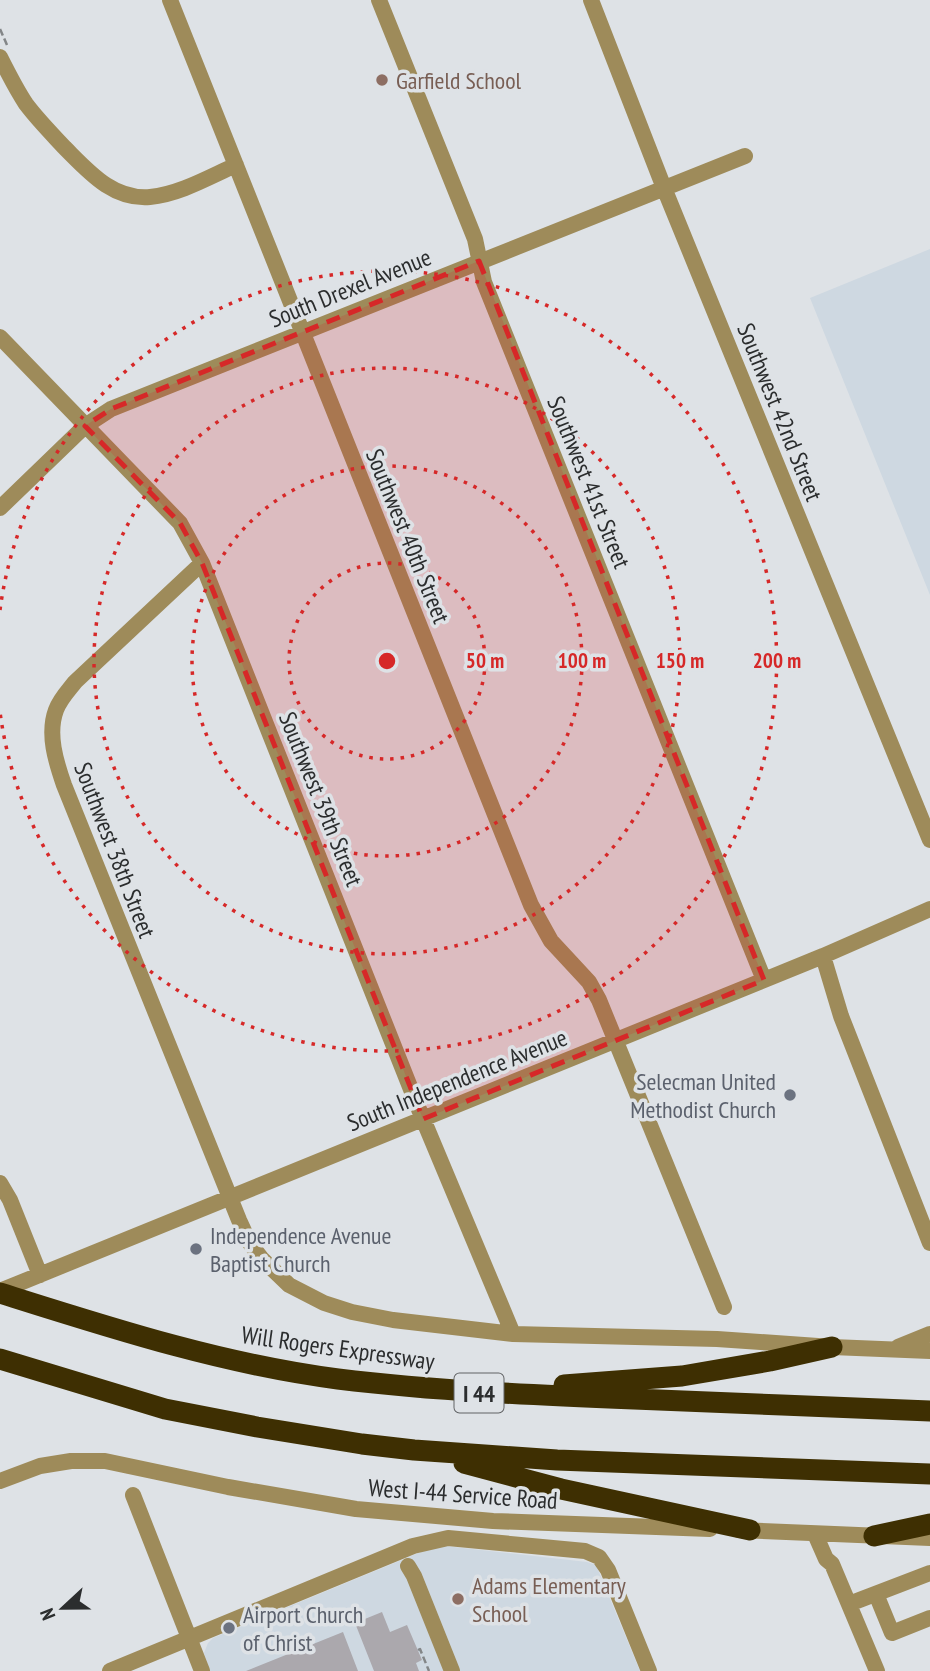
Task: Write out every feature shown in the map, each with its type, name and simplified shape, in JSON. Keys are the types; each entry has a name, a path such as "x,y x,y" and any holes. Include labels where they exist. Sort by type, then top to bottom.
{"highway":[{"name":"Will Rogers Expressway","path":"0,1292 116,1330 244,1363 337,1379 482,1393 930,1410"},
{"path":"482,1393 682,1376 832,1347"},
{"path":"0,1359 165,1409 308,1437 414,1450 557,1460 930,1474"},
{"path":"414,1450 561,1489 750,1530"},
{"path":"864,1536 930,1524"}],"street":[{"name":"Southwest 40th Street","path":"170,0 536,915 551,940 589,982 599,1000 724,1307"},
{"name":"Southwest 41st Street","path":"379,0 475,239 484,282 764,979"},
{"name":"Southwest 42nd Street","path":"591,0 664,188 930,840"},
{"path":"5,55 19,92 36,116 93,176 108,187 134,197 159,196 236,165"},
{"name":"South Drexel Avenue","path":"0,508 85,426 120,404 745,156"},
{"name":"Southwest 39th Street","path":"0,337 180,523 202,563 423,1119 513,1334"},
{"name":"Southwest 38th Street","path":"202,563 75,682 56,710 52,738 56,763 64,785 229,1197"},
{"name":"South Independence Avenue","path":"0,1292 822,956 930,909"},
{"path":"822,956 841,1016 930,1242"},
{"path":"0,1183 10,1200 40,1275"},
{"path":"229,1197 249,1242 281,1278 302,1293 352,1312 393,1320 513,1334 716,1339 930,1351"},
{"path":"892,1349 930,1334"},
{"name":"West I-44 Service Road","path":"0,1481 40,1466 71,1461 105,1461 228,1487 356,1509 493,1521 930,1538"},
{"path":"133,1494 202,1671"},
{"path":"814,1534 825,1559 832,1564 877,1671"},
{"path":"832,1564 841,1545 864,1536"},
{"path":"110,1671 413,1545 448,1538 586,1551 599,1558 608,1570 649,1671"},
{"path":"408,1566 452,1671"},
{"path":"849,1604 930,1573"},
{"path":"876,1594 892,1633 930,1618"}],"path":[{"path":"0,29 5,55"},
{"path":"418,1650 420,1649 429,1671"}],"highlighted area":[{"path":"479,261 764,980 423,1119 202,563 180,523 85,426 111,409"}],"shaded area":[{"path":"930,249 930,595 810,298"},
{"name":"Adams Elementary School","path":"445,1546 596,1565 640,1671 210,1671 204,1653 213,1638 433,1547"}],"building":[{"path":"382,1612 390,1632 407,1625 422,1660 416,1663 419,1671 374,1671 355,1623"},
{"path":"343,1632 358,1671 246,1671"}],"place":[{"name":"Garfield School","path":"382,80"},
{"name":"Selecman United Methodist Church","path":"790,1095"},
{"name":"Independence Avenue Baptist Church","path":"196,1249"},
{"name":"Adams Elementary School","path":"458,1599"},
{"name":"Airport Church of Christ","path":"229,1628"}]}
